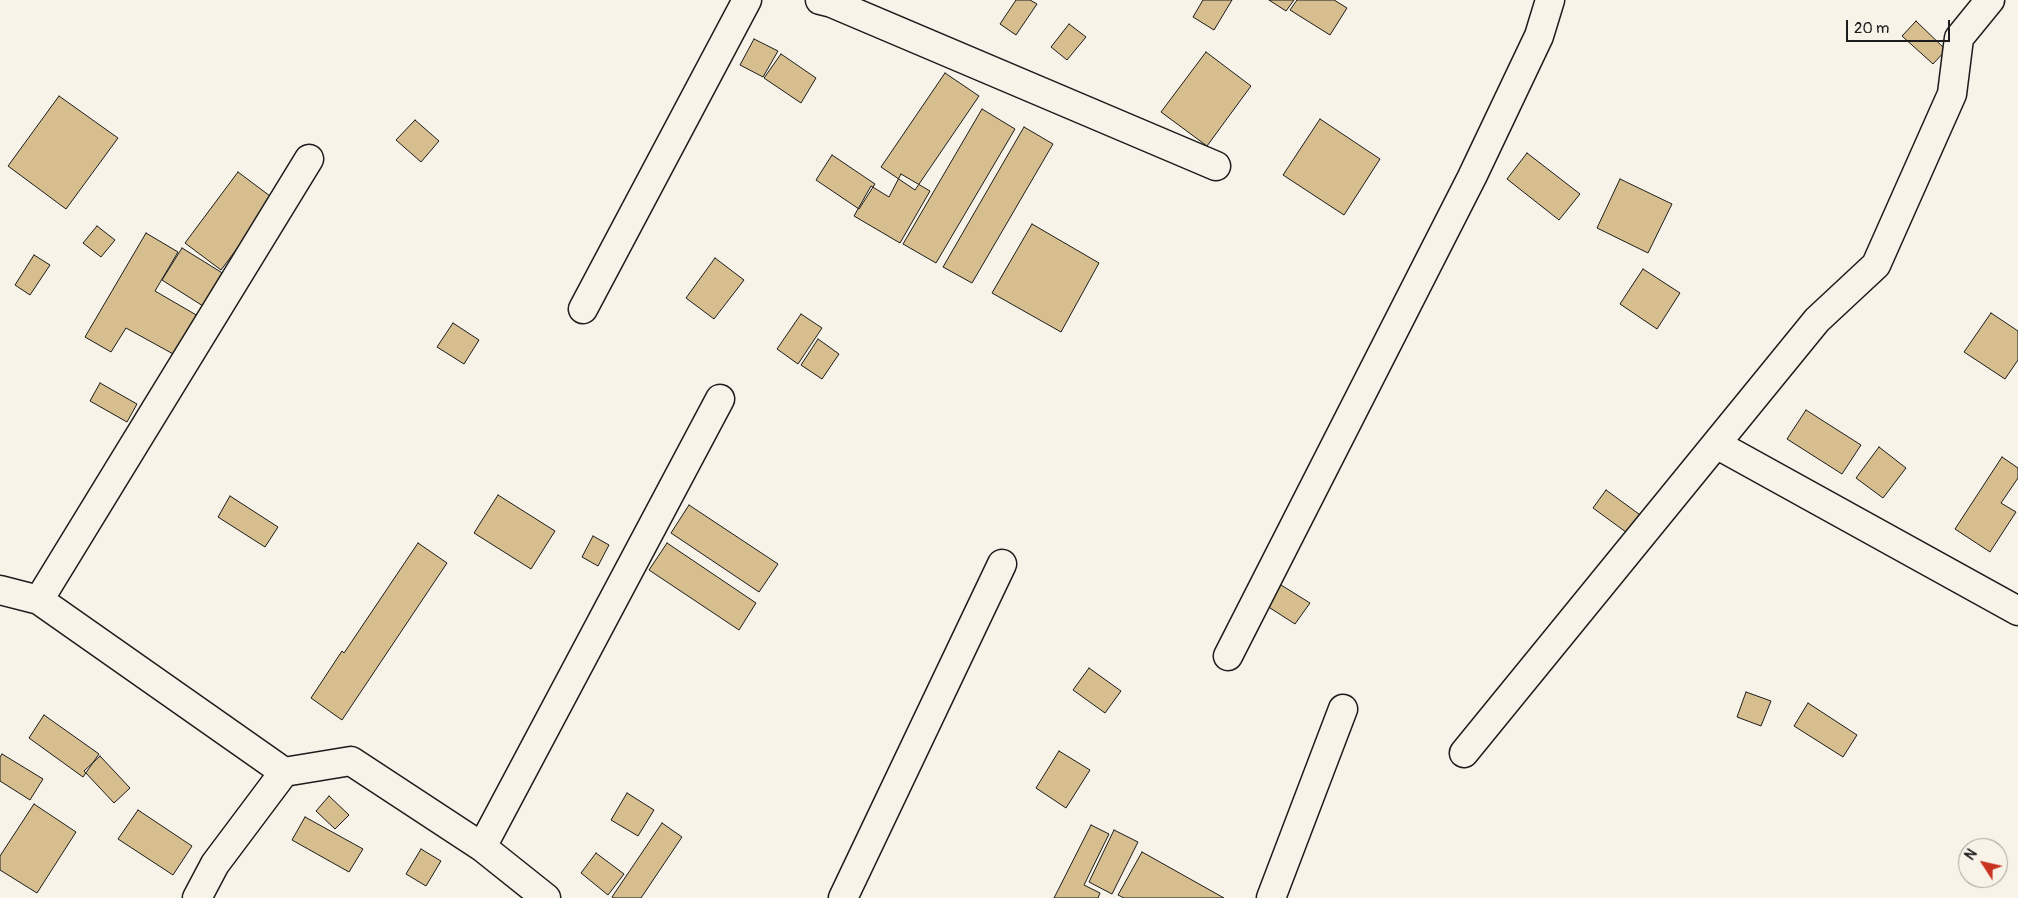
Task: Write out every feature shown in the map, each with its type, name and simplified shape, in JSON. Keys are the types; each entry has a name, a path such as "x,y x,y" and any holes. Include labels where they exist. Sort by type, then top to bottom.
{"street":[{"path":"583,308 747,0"},
{"path":"820,0 832,3 1216,166"},
{"path":"1228,656 1472,177 1539,36 1550,0"},
{"path":"1464,753 1817,320 1876,265 1952,94 1959,38 1990,0"},
{"path":"39,600 309,159"},
{"path":"482,847 720,399"},
{"path":"1716,444 2018,611"},
{"path":"843,898 1002,564"},
{"path":"0,590 39,600 284,772"},
{"path":"1271,898 1342,709"},
{"path":"198,898 215,864 284,772 351,761 482,847 546,898"}],"building":[{"path":"1016,0 1030,0 1037,4 1016,35 1000,24"},
{"path":"1203,0 1232,0 1214,30 1193,17"},
{"path":"1269,0 1294,0 1286,11"},
{"path":"1297,0 1334,0 1347,8 1330,35 1290,10"},
{"path":"1916,21 1946,50 1933,64 1902,36"},
{"path":"1069,24 1086,37 1067,60 1051,47"},
{"path":"754,39 778,51 763,77 740,65"},
{"path":"1206,52 1251,86 1207,146 1161,112"},
{"path":"781,54 816,78 801,103 764,78"},
{"path":"945,73 979,96 915,190 881,167"},
{"path":"59,96 118,138 66,209 8,166"},
{"path":"982,109 1015,129 936,263 903,244"},
{"path":"1320,119 1380,159 1344,215 1283,175"},
{"path":"415,120 439,141 421,162 396,140"},
{"path":"1024,127 1053,144 972,283 943,267"},
{"path":"1527,153 1580,194 1559,220 1507,179"},
{"path":"832,155 875,184 859,209 816,180"},
{"path":"238,172 274,199 221,270 185,243"},
{"path":"901,174 930,191 900,243 854,216 871,186 889,197"},
{"path":"1620,179 1672,204 1648,253 1597,228"},
{"path":"1032,224 1099,263 1061,332 992,293"},
{"path":"97,226 115,240 101,257 83,243"},
{"path":"146,233 178,252 155,291 198,316 175,355 126,328 111,352 85,337"},
{"path":"182,248 224,274 203,306 162,280"},
{"path":"34,255 50,265 30,295 15,285"},
{"path":"715,258 744,280 714,319 686,298"},
{"path":"1643,269 1680,293 1657,329 1620,304"},
{"path":"1991,313 2018,331 2018,360 2005,379 1964,352"},
{"path":"801,314 822,328 798,364 777,349"},
{"path":"453,323 479,340 464,364 437,347"},
{"path":"818,339 839,354 822,379 801,365"},
{"path":"100,383 137,404 127,422 90,401"},
{"path":"1806,410 1861,445 1842,474 1787,439"},
{"path":"1879,447 1906,468 1883,498 1856,478"},
{"path":"2002,457 2018,468 2018,478 2001,503 2016,512 1990,552 1955,529"},
{"path":"1606,490 1643,517 1630,535 1593,508"},
{"path":"498,495 555,531 531,569 474,533"},
{"path":"230,496 278,527 265,547 218,517"},
{"path":"689,505 778,564 759,592 671,533"},
{"path":"593,536 609,545 598,566 582,557"},
{"path":"418,543 447,563 342,720 311,698 342,651 344,653"},
{"path":"667,543 756,603 739,630 649,570"},
{"path":"1281,585 1310,603 1295,624 1267,606"},
{"path":"1089,668 1121,691 1105,713 1073,690"},
{"path":"1746,692 1771,701 1761,726 1737,717"},
{"path":"1808,703 1857,735 1843,757 1794,726"},
{"path":"44,715 99,754 83,777 29,738"},
{"path":"1059,751 1090,770 1066,808 1036,788"},
{"path":"2,754 43,779 30,800 0,781 0,757"},
{"path":"100,756 130,788 114,803 84,771"},
{"path":"627,793 654,810 638,836 611,820"},
{"path":"329,796 349,815 335,829 316,811"},
{"path":"34,804 76,832 37,893 0,870 0,856"},
{"path":"138,810 192,846 173,875 118,839"},
{"path":"305,817 363,849 349,872 292,840"},
{"path":"662,823 682,837 641,898 612,897"},
{"path":"1091,825 1109,834 1084,885 1100,893 1098,898 1054,898"},
{"path":"1114,830 1138,842 1112,894 1089,882"},
{"path":"421,849 441,861 426,886 406,874"},
{"path":"1142,852 1224,898 1124,898 1118,895"},
{"path":"596,853 624,874 608,895 581,873"}]}
